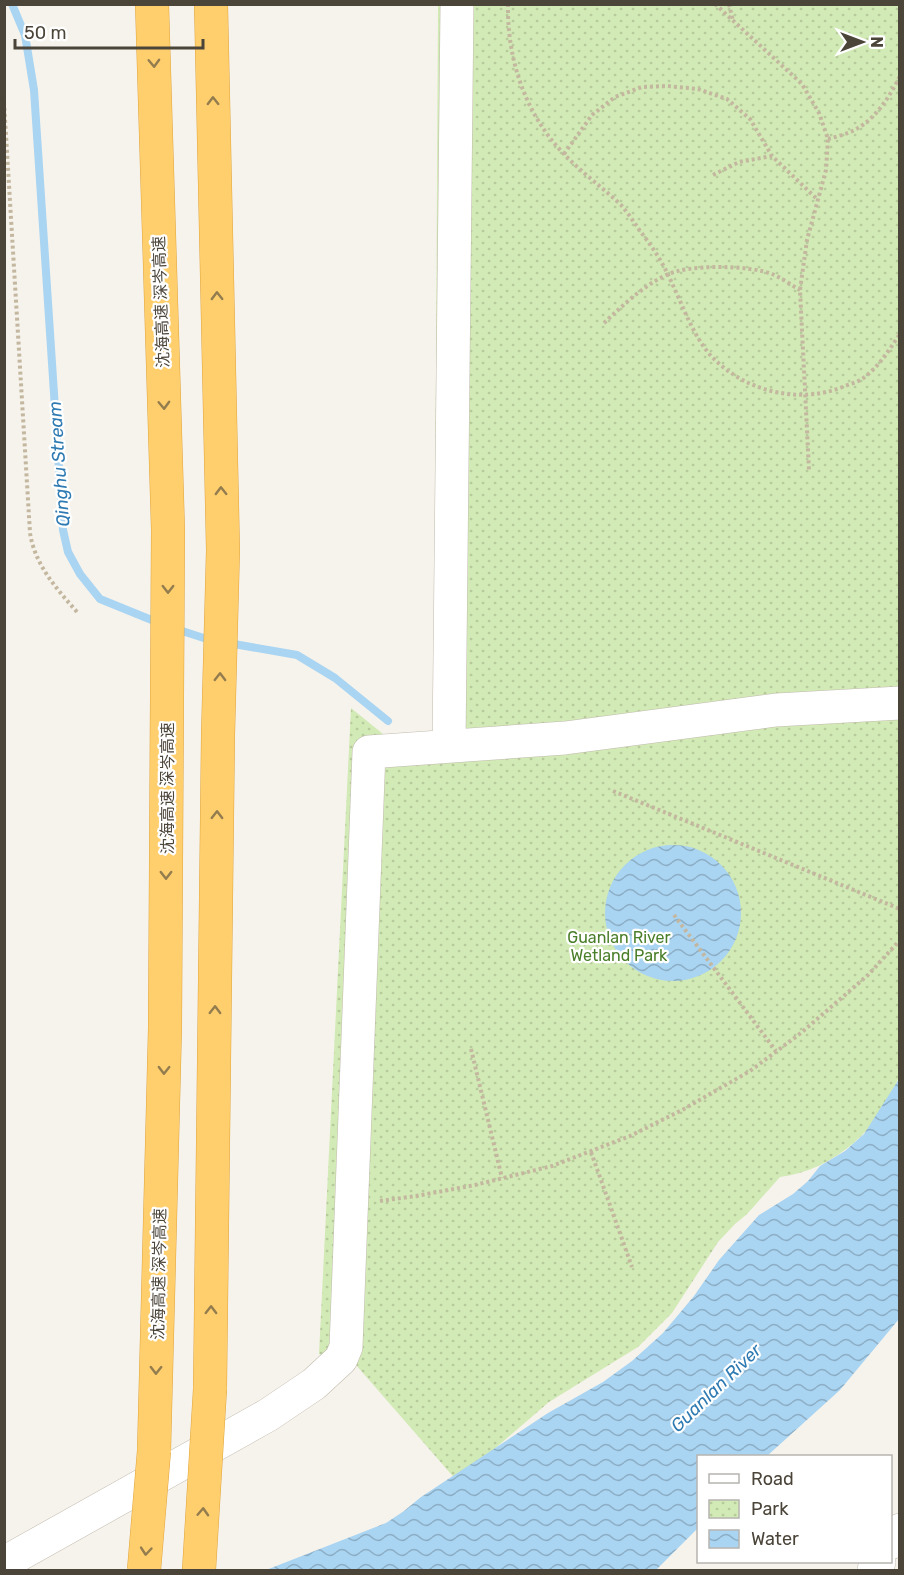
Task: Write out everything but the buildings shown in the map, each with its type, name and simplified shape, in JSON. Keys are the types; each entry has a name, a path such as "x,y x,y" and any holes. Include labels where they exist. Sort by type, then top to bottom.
{"highway":[{"name":"沈海高速 深岑高速","path":"144,1570 154,1451 165,1029 168,712 168,530 152,4"},
{"path":"199,1570 210,1389 218,735 223,550 211,4"}],"street":[{"path":"448,746 457,4"},
{"path":"4,1563 268,1415 315,1384 341,1359 346,1347 369,752 565,738 776,710 900,703"}],"path":[{"path":"508,4 507,30 514,62 526,99 544,132 564,154 623,207 668,274 693,329 711,356 732,375 760,389 807,396 829,393 862,380 886,354 900,334"},
{"path":"715,4 733,23 802,84 819,112 828,139 826,170 807,240 800,290 809,470"},
{"path":"729,4 733,23"},
{"path":"828,139 851,132 872,118 893,91 900,76"},
{"path":"564,154 592,115 615,97 642,87 667,86 698,89 727,99 750,119 772,156 818,200"},
{"path":"4,102 32,547 42,568 77,612"},
{"path":"712,175 739,162 772,156"},
{"path":"604,323 636,294 668,274 710,266 771,273 800,290"},
{"path":"613,791 900,909"},
{"path":"674,915 776,1052"},
{"path":"352,1204 416,1196 552,1166 591,1152 684,1109 750,1071 801,1033 868,975 900,940"},
{"path":"471,1048 502,1178"},
{"path":"591,1152 632,1267"}],"green space":[{"name":"Guanlan River Wetland Park","path":"438,5 899,5 900,1074 881,1111 854,1143 819,1165 800,1173 780,1177 718,1242 672,1313 638,1347 549,1402 457,1481 356,1365 319,1354 351,708 388,738 434,732"}],"water":[{"path":"673,845 699,850 711,856 721,865 730,875 736,887 741,913 736,939 730,951 721,961 711,970 699,976 673,981 647,976 635,970 625,961 616,951 610,939 605,913 610,887 616,875 625,865 635,856 647,850"},
{"name":"Guanlan River","path":"899,1079 899,1319 840,1390 768,1455 697,1455 697,1529 656,1570 266,1570 386,1523 421,1497 548,1413 603,1382 632,1361 663,1333 694,1296 719,1260 759,1215 793,1194 820,1166 845,1151 864,1134"}],"waterway":[{"name":"Qinghu Stream","path":"12,4 25,35 34,90 63,530 68,552 80,574 100,599 159,623"},
{"name":"Qinghu Stream","path":"176,629 213,641"},
{"name":"Qinghu Stream","path":"228,643 297,655 335,678 388,721"}]}
